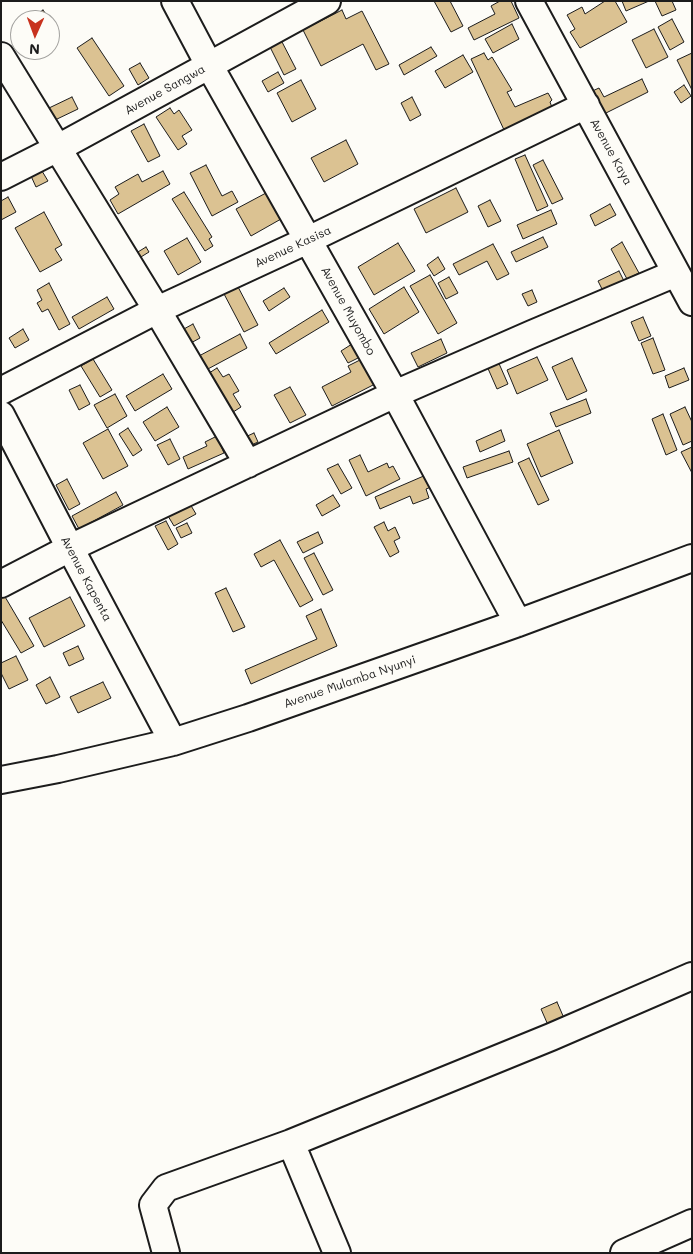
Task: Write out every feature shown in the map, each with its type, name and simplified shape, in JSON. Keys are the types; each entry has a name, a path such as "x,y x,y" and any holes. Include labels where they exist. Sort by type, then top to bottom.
{"street":[{"name":"Avenue Muyombo","path":"175,1 209,65 395,394 518,623"},
{"name":"Avenue Sangwa","path":"1,177 58,148 327,1"},
{"name":"Avenue Kaya","path":"529,1 692,302"},
{"path":"1,56 157,310 248,464"},
{"name":"Avenue Kasisa","path":"1,391 157,310 308,240 586,105"},
{"path":"1,584 70,548 395,394 676,272"},
{"name":"Avenue Kapenta","path":"1,415 173,742"},
{"name":"Avenue Mulamba Nyunyi","path":"1,780 58,769 173,742 248,718 518,623 692,558"},
{"path":"166,1253 153,1205 166,1188 291,1143 552,1037 692,976"},
{"path":"291,1143 337,1253"},
{"path":"624,1253 692,1223"}],"building":[{"path":"434,1 450,1 463,26 451,32"},
{"path":"500,1 511,1 519,18 474,40 468,28 495,14 491,6"},
{"path":"605,1 615,1 627,22 580,48 570,32 575,29 567,15 582,7 585,14"},
{"path":"622,1 649,1 626,11"},
{"path":"655,1 672,1 676,10 662,16"},
{"path":"342,10 346,19 362,11 389,64 376,70 363,44 321,66 303,30"},
{"path":"672,19 684,42 670,50 658,27"},
{"path":"512,24 519,39 493,53 485,39"},
{"path":"654,29 668,57 646,68 632,40"},
{"path":"92,38 124,86 109,96 77,48"},
{"path":"281,40 296,69 284,75 269,45"},
{"path":"431,47 437,56 404,75 399,65"},
{"path":"484,53 488,60 492,57 512,90 507,92 515,107 548,93 552,100 550,102 553,110 505,132 471,59"},
{"path":"692,53 692,90 677,60"},
{"path":"463,55 473,72 445,88 435,71"},
{"path":"140,63 149,78 138,85 129,69"},
{"path":"278,72 284,83 268,92 262,81"},
{"path":"642,79 648,92 600,116 588,93 599,88 604,97"},
{"path":"301,80 316,109 292,122 277,93"},
{"path":"684,85 691,96 681,103 674,92"},
{"path":"72,97 78,109 55,120 49,108"},
{"path":"412,97 421,115 410,121 401,103"},
{"path":"170,108 174,114 179,110 192,130 182,136 187,144 178,150 156,117"},
{"path":"144,124 160,156 148,162 131,131"},
{"path":"346,140 358,164 324,182 311,158"},
{"path":"525,155 548,206 537,211 515,159"},
{"path":"543,160 563,199 552,204 533,165"},
{"path":"206,165 222,196 232,191 238,202 212,216 190,173"},
{"path":"42,171 48,181 36,187 31,176"},
{"path":"163,171 170,184 118,214 110,200 119,194 115,187 138,174 142,182"},
{"path":"456,188 468,212 426,233 414,209"},
{"path":"184,192 212,237 209,239 213,246 205,251 172,199"},
{"path":"266,193 281,219 251,236 236,209"},
{"path":"8,197 16,212 1,220 1,201"},
{"path":"490,200 501,221 488,227 478,206"},
{"path":"610,204 616,215 595,226 590,215"},
{"path":"551,210 557,224 523,239 517,225"},
{"path":"44,212 62,245 55,249 62,260 40,272 15,228"},
{"path":"543,237 548,247 516,262 511,252"},
{"path":"187,238 201,262 178,275 164,251"},
{"path":"622,242 639,273 627,279 611,249"},
{"path":"398,243 415,271 374,295 358,267"},
{"path":"493,244 509,274 497,280 487,261 459,275 453,264"},
{"path":"146,247 149,252 136,260 133,255"},
{"path":"438,257 445,269 434,276 427,265"},
{"path":"619,271 625,283 604,293 598,281"},
{"path":"430,275 457,323 438,334 410,286"},
{"path":"449,277 458,293 446,299 438,283"},
{"path":"49,283 70,324 59,330 48,309 42,312 37,303 42,300 37,290"},
{"path":"237,285 258,325 244,332 223,292"},
{"path":"404,287 419,312 384,334 369,309"},
{"path":"284,288 290,297 269,311 263,301"},
{"path":"532,290 537,302 528,306 522,294"},
{"path":"107,297 114,309 79,329 72,317"},
{"path":"322,310 329,322 276,354 269,343"},
{"path":"643,317 651,336 639,341 631,322"},
{"path":"193,324 200,338 189,344 182,330"},
{"path":"23,329 29,340 15,348 9,338"},
{"path":"240,334 247,348 206,370 199,356"},
{"path":"653,338 665,370 653,374 641,343"},
{"path":"441,339 447,353 418,367 411,353"},
{"path":"352,344 360,357 348,363 341,351"},
{"path":"537,357 548,380 517,394 507,370"},
{"path":"572,358 587,391 567,400 552,367"},
{"path":"93,359 112,390 100,397 81,366"},
{"path":"362,359 375,384 332,406 322,387 351,372 348,366"},
{"path":"497,359 508,384 497,389 486,364"},
{"path":"217,368 223,377 229,374 239,391 233,394 241,407 230,414 206,375"},
{"path":"684,368 689,380 669,388 665,376"},
{"path":"163,374 172,389 135,411 126,396"},
{"path":"80,385 90,404 79,410 69,390"},
{"path":"290,387 306,415 290,423 274,395"},
{"path":"115,394 127,416 107,428 94,405"},
{"path":"586,399 591,413 556,427 550,413"},
{"path":"167,407 179,427 155,441 143,422"},
{"path":"685,407 692,422 692,441 683,445 670,414"},
{"path":"663,414 677,450 666,455 652,419"},
{"path":"128,428 142,450 133,456 119,434"},
{"path":"108,429 128,466 103,479 83,443"},
{"path":"501,430 505,441 480,452 476,441"},
{"path":"559,430 573,463 541,477 527,444"},
{"path":"254,433 258,442 247,447 243,438"},
{"path":"217,436 224,453 188,469 183,457 207,446 205,442"},
{"path":"170,439 180,459 168,465 157,445"},
{"path":"692,447 692,473 681,452"},
{"path":"509,451 513,462 467,478 463,467"},
{"path":"360,455 368,472 387,463 389,468 393,466 400,479 366,496 349,460"},
{"path":"529,458 549,500 538,505 518,463"},
{"path":"338,464 352,488 341,494 327,469"},
{"path":"426,475 431,487 426,489 429,498 413,504 410,496 380,509 375,497"},
{"path":"67,479 80,504 69,510 56,485"},
{"path":"116,492 123,505 79,529 72,516"},
{"path":"333,495 340,506 322,516 316,505"},
{"path":"190,504 196,514 174,526 168,516"},
{"path":"166,521 178,544 168,550 155,526"},
{"path":"384,522 388,531 395,527 400,538 394,541 399,552 390,557 374,527"},
{"path":"187,523 192,533 181,538 176,528"},
{"path":"318,532 323,543 303,553 297,542"},
{"path":"280,540 313,600 300,607 274,560 261,567 254,554"},
{"path":"314,553 333,590 323,595 304,558"},
{"path":"226,588 245,627 233,632 215,593"},
{"path":"1,590 34,646 21,653 1,620"},
{"path":"70,597 85,626 44,647 29,618"},
{"path":"321,609 337,646 251,684 245,670 317,639 306,616"},
{"path":"78,646 84,659 69,666 63,653"},
{"path":"16,656 28,680 9,689 1,673 1,663"},
{"path":"50,677 60,697 46,704 36,685"},
{"path":"103,682 111,698 78,713 70,697"},
{"path":"557,1002 567,1025 551,1032 541,1009"}]}
